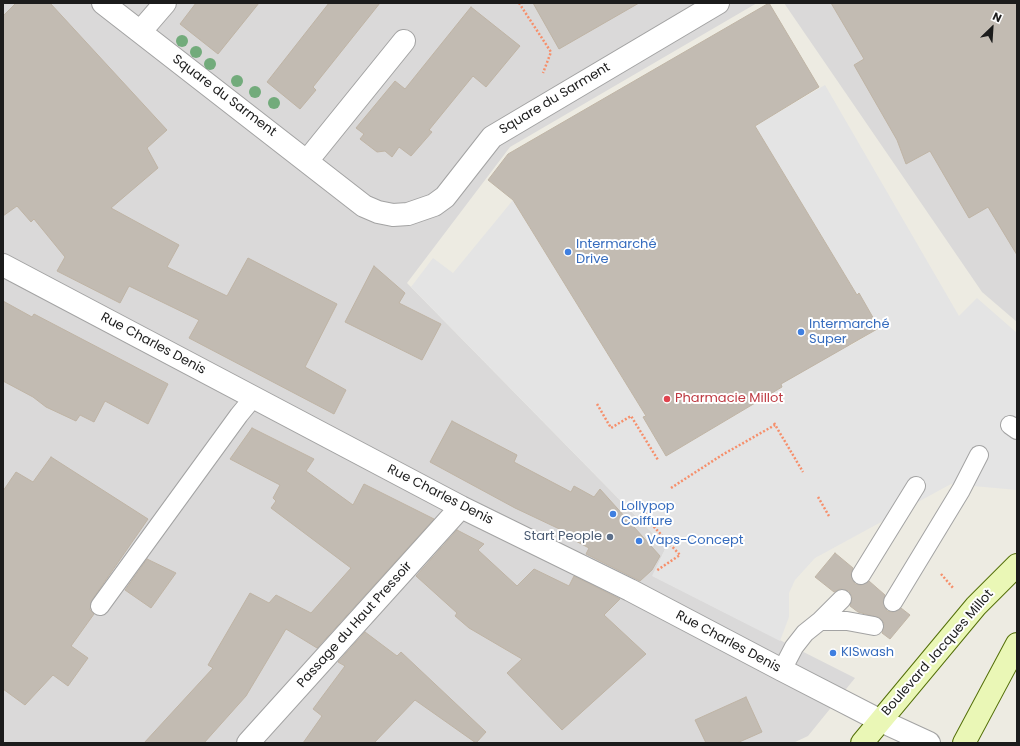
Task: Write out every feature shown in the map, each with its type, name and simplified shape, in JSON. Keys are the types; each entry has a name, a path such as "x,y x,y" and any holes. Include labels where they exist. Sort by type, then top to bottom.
{"street":[{"name":"Square du Sarment","path":"104,3 364,206 378,212 393,215 422,211 445,197 492,137 718,3"},
{"path":"140,32 165,3"},
{"path":"307,160 404,41"},
{"name":"Rue Charles Denis","path":"3,265 461,507 630,590 879,720 929,743"},
{"name":"Passage du Haut Pressoir","path":"248,743 461,507"},
{"name":"Boulevard Jacques Millot","path":"862,743 879,720 976,606 1017,565"},
{"path":"964,743 1017,644"}],"lane":[{"path":"100,606 239,414 253,398"},
{"path":"893,602 961,490 979,455"},
{"path":"861,575 916,486"},
{"path":"782,670 794,646 805,632 820,621 842,599"},
{"path":"820,621 847,621 874,626"}],"path":[{"path":"519,3 551,52 541,77"},
{"path":"596,404 611,428 631,416 658,460"},
{"path":"671,488 722,455 775,424 803,472"},
{"path":"818,497 829,516"},
{"path":"646,512 643,515 680,555 651,575"},
{"path":"936,568 954,589"}],"shaded area":[{"path":"3,3 757,3 510,147 407,283 666,547 653,576 855,678 808,736 793,743 3,743"},
{"path":"784,3 1017,3 1017,322 982,292"},
{"path":"825,85 959,316 977,298 1017,333 1017,490 951,484 815,558 795,580 789,593 789,617 780,641 652,576 666,547 411,287 433,258 453,273 513,200 646,416 643,417 666,456 782,387 779,381 848,344 850,346 879,328 859,294 857,295 755,126"}],"building":[{"path":"16,3 50,3 167,130 147,148 158,168 111,208 179,245 167,267 227,296 248,258 337,304 305,367 346,390 334,414 189,338 199,320 129,286 120,303 57,271 65,257 34,219 31,222 17,206 3,216 3,16"},
{"path":"196,3 259,3 218,54 180,24"},
{"path":"329,3 380,3 313,87 316,90 300,109 267,82"},
{"path":"533,3 639,3 559,49"},
{"path":"769,3 819,87 755,126 857,295 859,293 879,328 781,384 782,387 666,456 643,417 646,416 513,200 488,180 508,154"},
{"path":"831,3 1017,3 1017,255 988,207 969,218 930,151 906,164 897,140 854,65 864,59"},
{"path":"471,7 520,46 486,87 473,76 429,130 432,132 411,156 399,147 392,157 385,151 377,152 360,139 364,134 356,128 395,81 405,89"},
{"path":"374,266 405,293 399,303 441,324 422,360 345,322"},
{"path":"3,301 32,317 34,314 168,384 148,424 105,401 94,422 80,415 76,421 46,407 33,397 3,381"},
{"path":"452,421 517,455 514,462 571,492 574,486 594,497 600,489 660,556 652,570 640,581 586,554 589,548 568,537 570,534 515,508 430,462"},
{"path":"252,428 314,459 306,471 353,505 364,484 434,519 317,648 286,629 246,696 204,743 144,743 213,668 208,665 250,593 269,603 276,595 311,613 351,568 271,508 276,501 273,498 280,485 230,459"},
{"path":"51,457 148,519 92,600 90,610 94,614 71,646 88,658 68,686 53,675 25,705 3,689 3,491 16,472 33,482"},
{"path":"457,530 484,544 478,550 517,586 534,569 569,586 574,576 620,599 604,615 646,654 562,730 507,673 522,659 469,628 455,616 457,613 416,576"},
{"path":"835,553 853,568 851,575 855,584 861,585 869,581 885,595 883,602 887,611 893,612 901,608 910,615 890,639 882,633 884,623 880,618 858,612 850,606 852,597 849,591 840,589 834,592 815,577"},
{"path":"147,559 176,573 151,608 125,590"},
{"path":"365,632 397,656 401,652 486,732 476,743 415,700 374,743 303,743 322,716 313,709 345,666 338,662"},
{"path":"746,697 762,732 737,743 706,743 695,720"}],"place":[{"name":"Intermarché Drive","path":"568,252"},
{"name":"Intermarché Super","path":"801,332"},
{"name":"Pharmacie Millot","path":"667,399"},
{"name":"Lollypop Coiffure","path":"613,514"},
{"name":"Start People","path":"610,537"},
{"name":"Vaps-Concept","path":"639,541"},
{"name":"KISwash","path":"833,653"}]}
